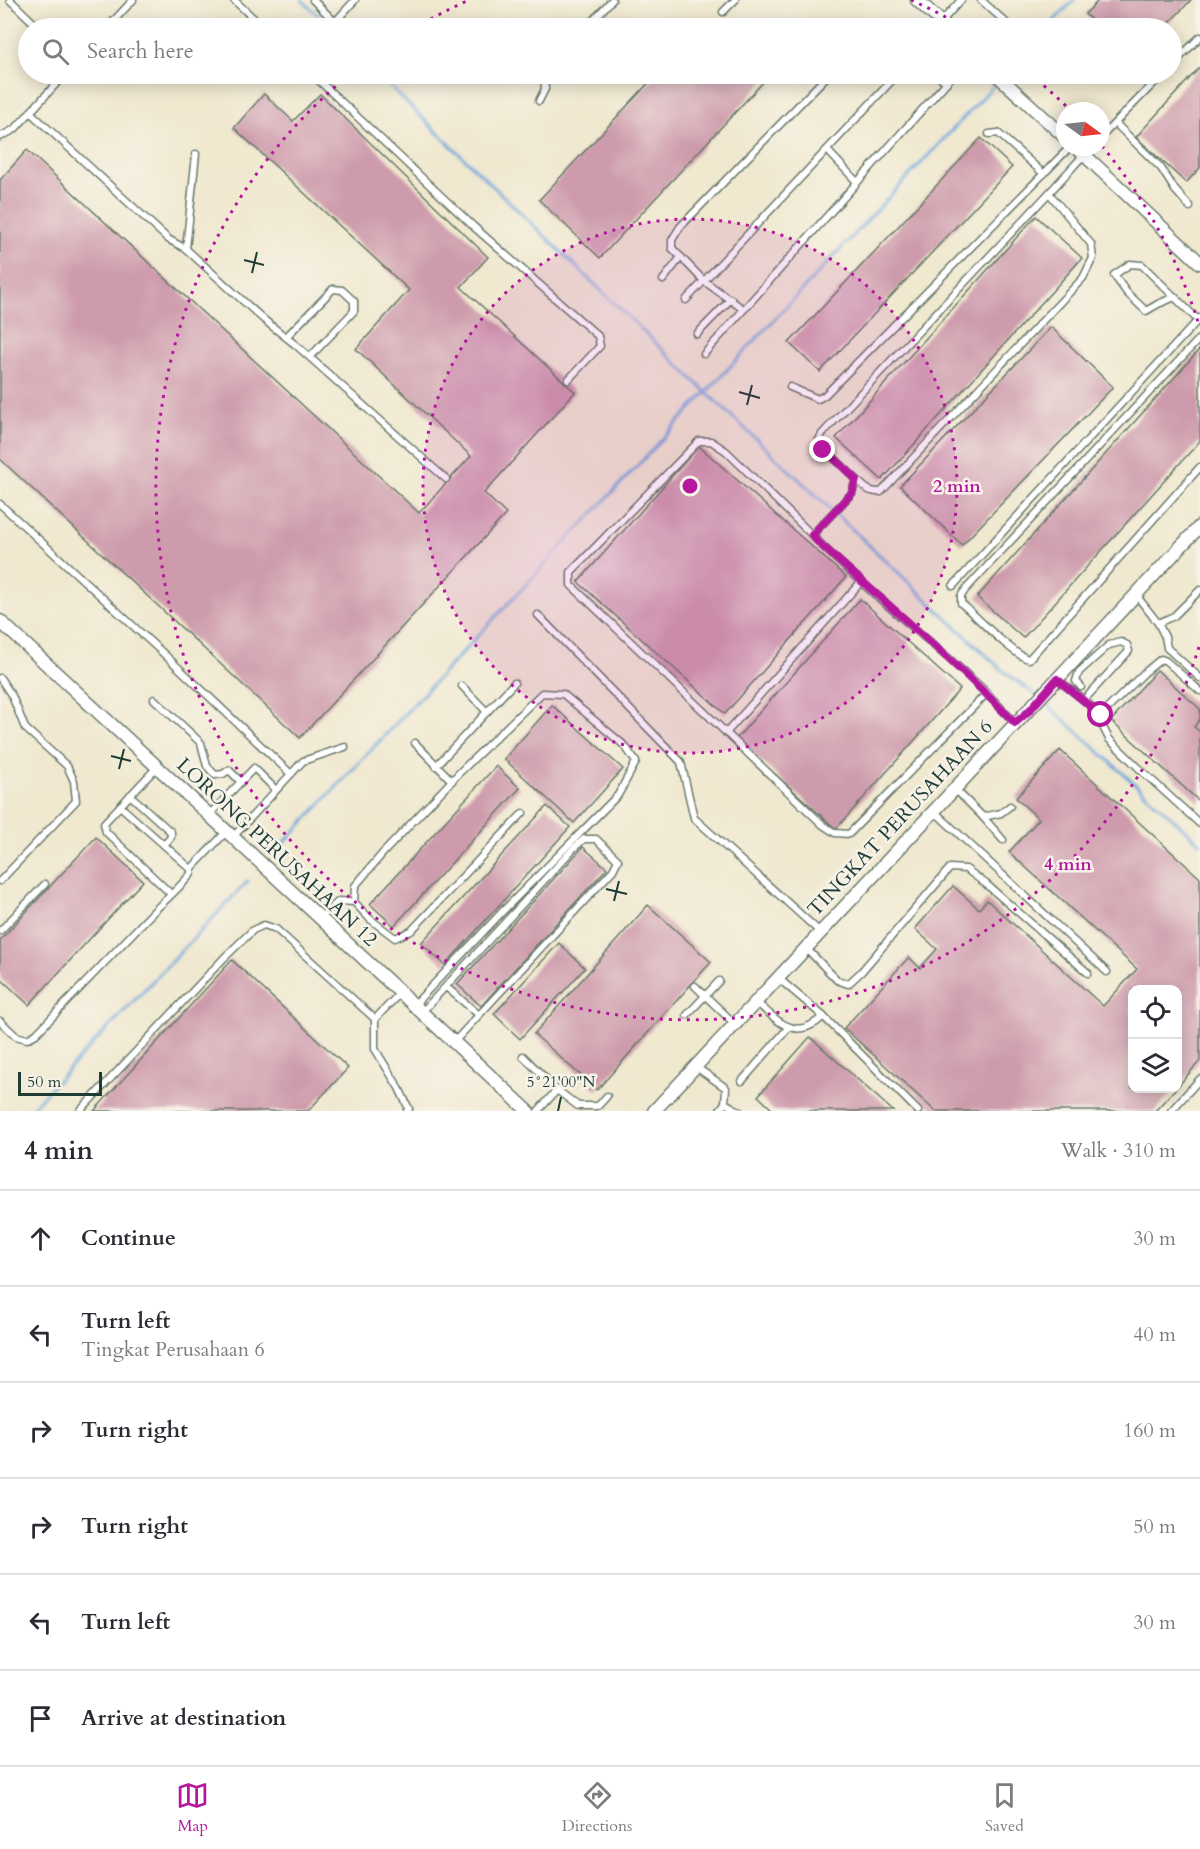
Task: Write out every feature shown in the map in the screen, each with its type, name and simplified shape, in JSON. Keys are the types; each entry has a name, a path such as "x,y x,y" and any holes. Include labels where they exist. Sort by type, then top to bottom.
{"street":[{"path":"917,0 936,18"},
{"path":"1008,84 1056,129"},
{"path":"1090,156 1200,263"},
{"name":"TINGKAT PERUSAHAAN 6","path":"654,1111 1200,526"},
{"name":"LORONG PERUSAHAAN 12","path":"0,621 528,1111"}],"lane":[{"path":"10,0 29,18"},
{"path":"116,18 133,0"},
{"path":"234,0 253,18"},
{"path":"313,0 331,18"},
{"path":"339,18 355,0"},
{"path":"595,18 612,0"},
{"path":"723,12 735,0"},
{"path":"949,18 962,0"},
{"path":"981,0 1001,18"},
{"path":"1182,55 1200,37"},
{"path":"0,137 15,129 56,84"},
{"path":"323,84 473,226 598,336 600,346 568,380"},
{"path":"539,101 545,89 545,84"},
{"path":"743,309 704,280 672,248 672,240 680,227 819,84"},
{"path":"686,300 889,84"},
{"path":"704,354 944,84"},
{"path":"1110,128 1153,84"},
{"path":"30,112 168,239 186,249 446,479"},
{"path":"1115,123 1161,168 1190,207"},
{"path":"989,134 998,133 1044,174"},
{"path":"827,150 857,182"},
{"path":"186,249 196,154"},
{"path":"790,387 818,399 825,395 1061,156"},
{"path":"1049,193 1091,244 1093,258 1083,278 880,492 867,490 823,450 818,442 822,434 1049,193 1078,156"},
{"path":"663,280 681,257"},
{"path":"953,586 1199,319 1142,265 1130,264 1114,275 1127,293 1146,311 1175,297"},
{"path":"286,337 333,289 342,290 354,301 354,311 310,357"},
{"path":"697,334 731,299"},
{"path":"1200,338 966,588 961,596 961,603 1024,659 1029,659 1200,466"},
{"path":"987,693 849,834 835,833 823,825 571,585 571,572 699,441 711,441 726,451 861,582 987,693 1015,723"},
{"path":"812,535 852,493 856,479"},
{"path":"0,504 291,774"},
{"path":"726,733 861,582"},
{"path":"1158,623 1174,616 1200,590"},
{"path":"1136,594 1158,623 1165,637 1167,648 1200,678"},
{"path":"537,615 681,762 694,818 820,932"},
{"path":"1081,687 1076,681 1079,672 1086,665 1109,645 1121,642 1127,645 1130,651 1084,700"},
{"path":"1101,715 1161,659 1200,691"},
{"path":"0,678 12,696 25,728 67,766 74,781 76,801 0,880"},
{"path":"1057,679 1101,715 1103,727 1109,739 1200,824"},
{"path":"436,766 514,683"},
{"path":"462,686 487,712"},
{"path":"354,902 355,886 383,853 452,780 542,693 563,694 625,746 636,762 618,795 503,911 418,1009"},
{"path":"154,699 201,742 207,766 215,775 229,770 241,782"},
{"path":"415,743 452,780"},
{"path":"0,1021 15,1036 27,1039 36,1034 171,894 176,892 191,874 191,869 276,790 303,761 345,747"},
{"path":"157,766 104,823 106,832 171,894"},
{"path":"209,815 254,768 276,790"},
{"path":"955,788 1003,840"},
{"path":"130,795 171,832 171,837 164,845"},
{"path":"120,806 191,869"},
{"path":"983,817 1001,813 1010,806"},
{"path":"934,810 1107,972"},
{"path":"320,918 339,901 354,902 370,919 395,938 411,931 523,813"},
{"path":"418,1009 446,987 574,848 584,839 596,839 618,860 613,870 453,1042"},
{"path":"806,948 837,980 848,984 861,972 950,868 966,869 1088,973"},
{"path":"0,931 45,885"},
{"path":"80,1111 224,958 253,930 264,925 276,929 375,1019"},
{"path":"778,978 823,1016 918,1111"},
{"path":"687,1015 718,981"},
{"path":"695,986 735,1024"},
{"path":"446,987 478,1014"},
{"path":"401,993 375,1019 375,1049 399,1088 409,1110"},
{"path":"756,1001 783,1025 789,1027 799,1029 818,1023 823,1016"},
{"path":"742,1081 789,1027"},
{"path":"524,1056 557,1090 578,1106 598,1106 607,1096"},
{"path":"695,1067 726,1088 725,1103 719,1111"},
{"path":"1171,1111 1200,1079"},
{"path":"538,1111 557,1090"},
{"path":"725,1103 739,1111"}],"building":[{"path":"1099,0 1191,0 1174,18 1089,18 1085,14"},
{"path":"1200,67 1200,168 1186,183 1136,137"},
{"path":"648,84 761,84 600,258 539,200"},
{"path":"264,94 293,121 320,94 488,257 461,287 575,392 484,493 506,514 300,738 0,459 0,180 27,150 419,513 471,456 356,349 409,290 234,128"},
{"path":"981,138 1012,167 820,372 789,343"},
{"path":"1036,216 1082,258 882,480 836,438"},
{"path":"1051,327 1113,387 962,545 900,486"},
{"path":"1200,349 1200,441 1023,638 977,597"},
{"path":"699,446 846,577 725,714 578,582"},
{"path":"860,599 960,689 836,829 736,739"},
{"path":"1157,670 1200,709 1200,719 1194,727 1200,732 1200,802 1111,721"},
{"path":"552,705 623,769 574,823 504,759"},
{"path":"1060,750 1200,878 1200,1061 1182,1081 1182,985 1128,985 1128,1093 1171,1093 1155,1111 935,1111 844,1028 909,957 920,968 937,949 915,929 953,886 979,909 987,900 1103,1006 1137,969 1009,852 1039,819 1016,798"},
{"path":"496,766 520,788 394,926 370,904"},
{"path":"547,806 570,827 445,965 421,943"},
{"path":"96,837 143,881 29,1005 0,978 0,940"},
{"path":"583,847 607,868 481,1006 457,984"},
{"path":"648,905 711,962 597,1090 534,1034"},
{"path":"559,943 585,968 520,1039 494,1014"},
{"path":"232,960 348,1068 308,1111 94,1111"},
{"path":"810,1037 893,1111 774,1111 758,1096"}],"waterway":[{"path":"302,0 321,18"},
{"path":"1057,18 1074,0"},
{"path":"387,84 707,393 1002,670 1037,696"},
{"path":"281,846 995,84"},
{"path":"1042,700 1200,843"},
{"path":"29,1111 248,881"}],"route":[{"path":"823,450 856,479 852,493 812,535 818,542 962,670 1015,723 1029,711 1057,679 1101,715"}]}
